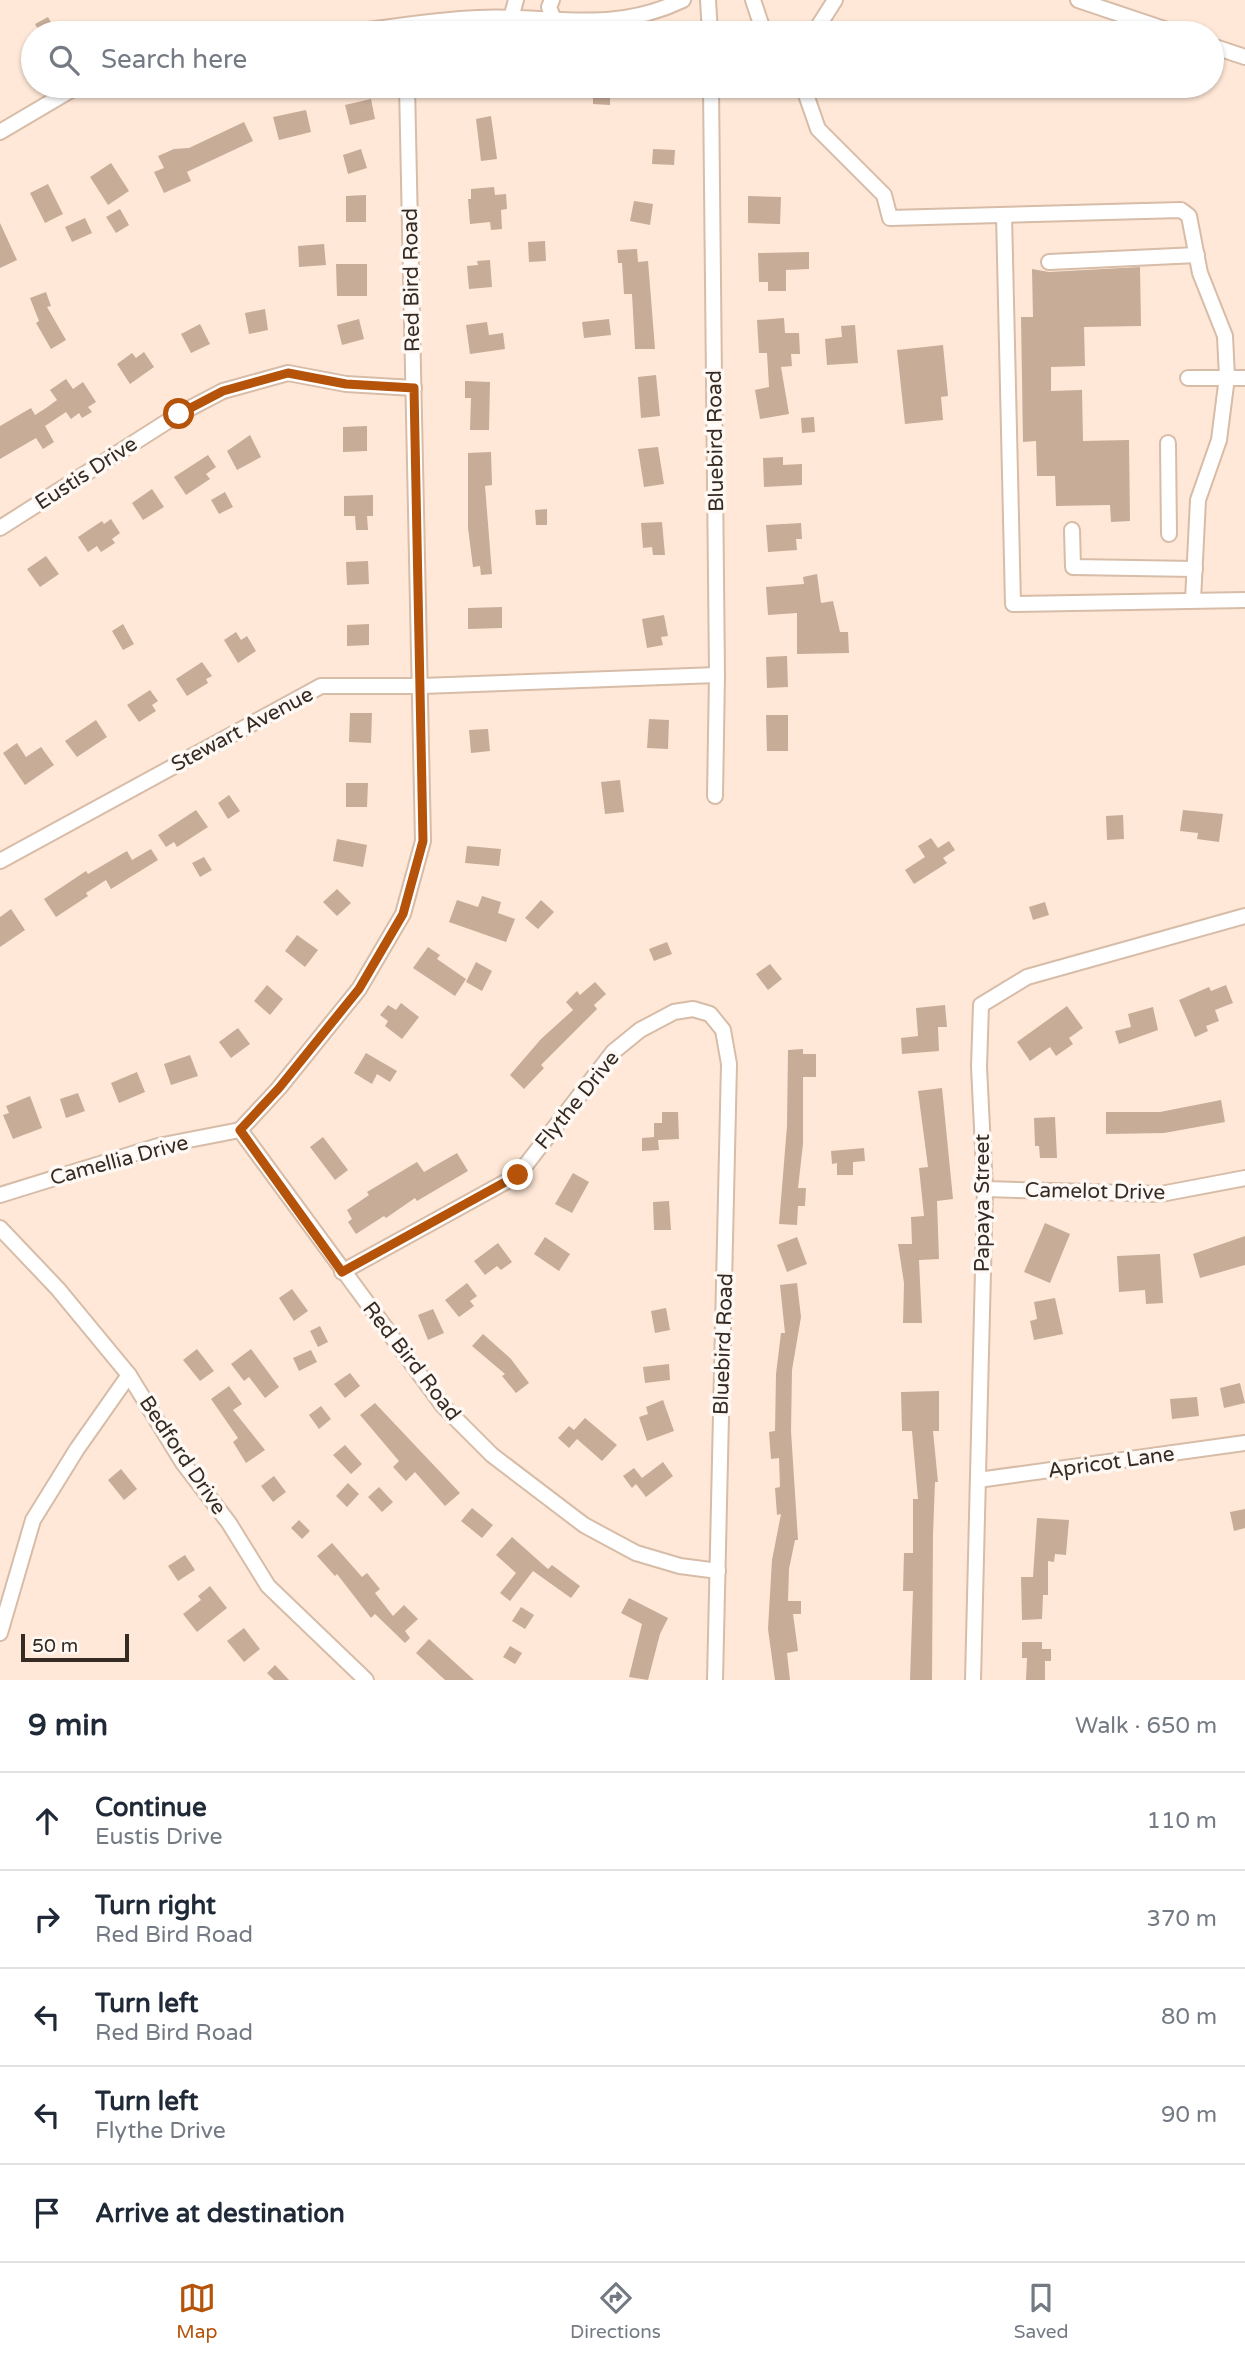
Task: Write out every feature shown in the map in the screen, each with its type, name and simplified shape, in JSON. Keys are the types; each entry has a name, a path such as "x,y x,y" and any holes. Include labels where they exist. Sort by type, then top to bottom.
{"street":[{"path":"511,18 516,0"},
{"path":"552,0 550,7 554,20"},
{"path":"609,21 624,20 661,10 683,0"},
{"path":"708,0 709,21"},
{"path":"753,0 760,21"},
{"path":"822,21 835,0"},
{"path":"1078,0 1140,21"},
{"path":"436,21 511,18 562,21"},
{"path":"1224,50 1245,57"},
{"path":"0,132 58,98"},
{"name":"Red Bird Road","path":"407,98 422,686 423,841 403,914 359,989 279,1088 240,1130 443,1406 492,1455 584,1525 636,1553 680,1566 718,1571"},
{"name":"Bluebird Road","path":"711,98 717,675 715,796"},
{"path":"807,98 818,130 884,195 890,218 1181,210 1189,216 1200,272 1225,336 1227,377 1219,440 1198,500 1193,600"},
{"path":"1004,215 1013,604 1245,600"},
{"path":"1049,262 1197,255"},
{"name":"Eustis Drive","path":"0,528 179,414 223,391 288,373 346,384 414,388"},
{"path":"1188,378 1245,378"},
{"path":"1168,443 1171,498 1169,534"},
{"path":"1171,498 1198,500"},
{"path":"1072,530 1073,566 1195,569"},
{"name":"Stewart Avenue","path":"0,861 321,686 422,686 717,675"},
{"name":"Papaya Street","path":"973,1680 985,1189 979,1067 981,1006 1027,977 1245,916"},
{"name":"Flythe Drive","path":"342,1272 518,1175 613,1052 640,1030 674,1012 693,1009 709,1014"},
{"name":"Bluebird Road","path":"709,1014 723,1030 729,1064 715,1680"},
{"name":"Camellia Drive","path":"0,1195 158,1146 240,1130"},
{"name":"Camelot Drive","path":"985,1189 1161,1194 1245,1178"},
{"name":"Bedford Drive","path":"0,1228 58,1289 129,1375 183,1463 229,1523 268,1586 366,1680"},
{"path":"0,1633 33,1520 77,1449 129,1375"},
{"name":"Apricot Lane","path":"978,1480 1245,1443"}],"building":[{"path":"593,98 610,98 610,105 593,104"},
{"path":"371,99 375,119 350,125 345,105"},
{"path":"306,110 311,132 279,140 273,117"},
{"path":"491,116 497,159 481,161 476,119"},
{"path":"244,122 253,141 187,172 191,181 164,193 154,172 164,168 158,156 174,149 189,148"},
{"path":"361,149 367,168 348,174 343,155"},
{"path":"653,149 675,150 674,165 652,164"},
{"path":"111,163 129,191 108,205 90,177"},
{"path":"48,184 63,214 45,223 30,193"},
{"path":"494,187 495,195 506,194 507,209 501,210 502,229 491,230 490,222 470,224 468,199 471,199 471,189"},
{"path":"366,195 366,222 346,222 346,196"},
{"path":"748,196 781,197 780,224 748,223"},
{"path":"634,201 653,204 650,225 630,221"},
{"path":"120,209 129,225 116,233 106,217"},
{"path":"85,218 92,233 72,242 65,227"},
{"path":"0,223 17,260 0,268"},
{"path":"545,241 546,261 529,262 528,242"},
{"path":"324,244 326,265 299,267 298,246"},
{"path":"637,249 638,262 648,261 655,349 635,349 632,294 624,294 622,263 618,263 617,250"},
{"path":"809,252 809,269 786,270 786,291 768,291 768,282 759,282 758,253"},
{"path":"490,260 492,287 469,289 467,266 478,265 477,261"},
{"path":"336,264 367,264 367,296 337,296"},
{"path":"1140,267 1141,326 1084,327 1085,366 1051,367 1051,391 1082,390 1083,441 1129,440 1130,521 1111,522 1110,505 1056,506 1055,476 1037,476 1036,441 1023,442 1021,317 1033,317 1032,269 1049,272"},
{"path":"46,292 51,306 47,307 66,340 51,349 36,323 39,321 30,298"},
{"path":"265,309 268,330 249,334 245,313"},
{"path":"784,318 785,333 799,333 800,354 791,354 792,366 781,367 789,414 760,419 755,390 769,387 767,353 759,353 757,320"},
{"path":"359,319 364,339 342,345 337,325"},
{"path":"609,319 611,335 584,338 582,322"},
{"path":"487,322 489,335 503,333 505,349 470,354 466,325"},
{"path":"200,324 210,344 191,353 181,334"},
{"path":"855,325 858,363 827,365 825,339 842,337 841,326"},
{"path":"943,345 948,396 941,397 943,420 905,424 897,350"},
{"path":"144,352 154,367 130,384 117,364 132,353 136,358"},
{"path":"656,375 660,416 641,418 638,377"},
{"path":"66,379 73,389 83,382 96,402 88,407 92,412 82,418 79,413 71,419 66,412 45,426 54,442 43,449 36,438 0,459 0,426 31,408 35,415 46,408 57,400 50,390"},
{"path":"465,381 490,382 489,430 470,430 471,398 465,398"},
{"path":"814,417 815,432 802,433 801,418"},
{"path":"367,426 367,451 343,452 343,427"},
{"path":"250,435 261,457 237,470 227,451"},
{"path":"658,447 664,484 644,487 638,449"},
{"path":"491,452 492,485 485,486 492,574 481,575 480,566 473,567 468,528 468,453"},
{"path":"208,455 216,467 206,474 210,479 186,495 174,477"},
{"path":"783,457 783,465 802,464 802,485 764,487 763,458"},
{"path":"152,489 164,507 143,520 132,503"},
{"path":"225,492 233,507 219,514 211,500"},
{"path":"373,495 373,516 367,516 368,530 356,530 355,516 344,516 344,496"},
{"path":"547,509 547,525 536,525 535,510"},
{"path":"111,519 120,533 112,539 115,543 101,552 97,546 88,552 78,537 102,521 104,524"},
{"path":"662,522 665,555 653,555 652,547 643,548 641,523"},
{"path":"801,523 802,539 796,539 797,550 768,552 766,525"},
{"path":"46,556 59,574 40,587 27,569"},
{"path":"368,561 369,584 347,585 346,562"},
{"path":"817,574 821,603 833,601 840,632 848,632 849,653 797,654 797,613 768,615 766,587 804,584 803,577"},
{"path":"502,607 502,628 468,629 468,608"},
{"path":"664,615 668,636 661,637 663,645 647,648 642,619"},
{"path":"123,624 134,644 123,650 112,631"},
{"path":"369,624 369,645 347,646 347,625"},
{"path":"236,632 241,640 247,636 256,651 238,663 224,640"},
{"path":"787,656 788,687 767,688 766,657"},
{"path":"202,662 212,676 206,679 208,683 187,696 176,679"},
{"path":"150,690 158,701 152,705 156,711 139,722 127,705"},
{"path":"350,713 372,713 371,743 349,742"},
{"path":"766,715 788,715 788,751 767,751"},
{"path":"649,719 669,720 668,749 647,748"},
{"path":"96,720 107,737 77,757 65,741"},
{"path":"488,729 490,751 471,753 469,730"},
{"path":"17,743 26,757 41,747 54,765 25,785 3,753"},
{"path":"620,780 624,812 605,814 601,782"},
{"path":"346,783 368,783 367,807 346,807"},
{"path":"229,795 240,811 228,819 218,803"},
{"path":"196,810 208,827 177,847 174,842 166,847 158,835"},
{"path":"1183,810 1223,814 1219,842 1197,839 1198,833 1180,831"},
{"path":"1123,815 1124,839 1107,840 1106,816"},
{"path":"931,838 938,848 949,841 955,850 943,858 947,863 914,884 905,870 925,857 918,846"},
{"path":"337,839 367,845 363,867 333,861"},
{"path":"467,846 501,849 499,866 465,863"},
{"path":"151,849 158,860 111,889 106,880 86,893 88,896 56,917 44,899 86,871 88,874 127,851 132,860"},
{"path":"204,857 212,870 200,877 192,863"},
{"path":"337,889 351,903 337,916 323,902"},
{"path":"482,896 501,902 498,913 515,919 506,942 449,922 457,900 478,907"},
{"path":"541,900 554,912 538,929 525,918"},
{"path":"1045,902 1049,915 1033,920 1029,907"},
{"path":"11,909 25,930 0,947 0,917"},
{"path":"297,935 318,950 305,967 285,951"},
{"path":"667,942 672,954 654,961 649,949"},
{"path":"428,947 440,955 437,959 466,979 455,996 413,968"},
{"path":"476,962 492,971 482,991 466,982"},
{"path":"770,964 782,979 768,990 756,974"},
{"path":"595,982 606,994 594,1005 597,1009 541,1065 544,1068 524,1089 510,1075 541,1039 573,1010 566,1002 577,991 580,995"},
{"path":"267,985 283,999 270,1015 254,1001"},
{"path":"1226,985 1233,1003 1215,1010 1219,1021 1206,1026 1208,1031 1195,1037 1179,1000 1209,987 1211,991"},
{"path":"401,1003 419,1017 402,1039 385,1026 388,1021 380,1015 388,1005 396,1010"},
{"path":"945,1005 947,1027 938,1027 939,1051 902,1054 901,1038 918,1036 916,1008"},
{"path":"1067,1006 1083,1028 1069,1038 1073,1044 1056,1056 1050,1047 1030,1061 1017,1042"},
{"path":"1153,1007 1158,1030 1119,1044 1115,1031 1131,1027 1128,1014"},
{"path":"238,1028 250,1044 231,1058 219,1042"},
{"path":"803,1049 803,1054 816,1054 816,1077 803,1077 803,1144 798,1188 806,1188 805,1206 798,1206 797,1225 779,1224 787,1126 788,1050"},
{"path":"366,1053 397,1071 390,1082 377,1074 372,1084 354,1073"},
{"path":"190,1055 198,1076 171,1085 164,1064"},
{"path":"137,1072 145,1092 119,1103 111,1083"},
{"path":"942,1088 953,1199 937,1201 939,1259 919,1260 922,1323 903,1323 904,1283 898,1244 912,1244 911,1217 924,1216 919,1168 928,1167 918,1091"},
{"path":"78,1093 85,1111 66,1118 60,1099"},
{"path":"30,1096 42,1128 13,1139 3,1115 9,1113 6,1106"},
{"path":"1221,1100 1225,1122 1164,1133 1106,1134 1106,1112 1160,1112"},
{"path":"662,1112 678,1112 679,1139 658,1140 659,1150 642,1151 642,1138 654,1137 654,1123 662,1123"},
{"path":"1055,1117 1057,1158 1040,1158 1039,1146 1035,1146 1034,1118"},
{"path":"323,1137 348,1170 335,1180 310,1147"},
{"path":"864,1148 865,1161 853,1162 853,1175 837,1175 837,1163 832,1164 831,1151"},
{"path":"457,1153 468,1171 417,1201 415,1198 356,1234 348,1222 352,1219 347,1210 369,1195 367,1192 417,1162 424,1172"},
{"path":"573,1173 589,1182 572,1213 555,1204"},
{"path":"669,1201 671,1230 654,1230 653,1202"},
{"path":"1045,1223 1070,1234 1050,1283 1024,1272"},
{"path":"1245,1236 1245,1265 1200,1278 1193,1254"},
{"path":"545,1237 570,1254 559,1271 534,1254"},
{"path":"797,1237 807,1264 787,1272 777,1245"},
{"path":"498,1243 512,1262 501,1270 497,1266 485,1275 474,1261"},
{"path":"1160,1254 1163,1303 1146,1304 1145,1290 1119,1292 1117,1256"},
{"path":"467,1283 477,1296 470,1301 474,1306 459,1317 445,1300"},
{"path":"797,1283 801,1317 792,1370 791,1431 798,1540 795,1540 789,1569 788,1601 801,1601 801,1614 793,1614 798,1651 787,1653 790,1680 775,1680 768,1629 772,1560 781,1514 777,1515 775,1488 780,1487 779,1458 771,1459 769,1432 775,1431 776,1374 781,1333 785,1333 780,1285"},
{"path":"292,1289 308,1311 294,1321 279,1298"},
{"path":"1055,1298 1063,1334 1034,1340 1030,1321 1037,1319 1034,1302"},
{"path":"666,1308 670,1330 655,1333 651,1311"},
{"path":"433,1309 444,1333 428,1340 418,1315"},
{"path":"320,1326 328,1342 318,1347 310,1331"},
{"path":"483,1334 511,1359 529,1383 516,1393 502,1376 505,1374 472,1346"},
{"path":"197,1349 214,1371 200,1381 183,1360"},
{"path":"251,1349 279,1387 265,1398 249,1377 244,1381 231,1364"},
{"path":"311,1350 317,1362 299,1371 293,1358"},
{"path":"669,1364 670,1380 645,1383 643,1367"},
{"path":"350,1373 360,1386 345,1398 334,1384"},
{"path":"1240,1383 1245,1403 1224,1408 1220,1388"},
{"path":"229,1386 242,1404 233,1410 265,1450 246,1463 233,1442 238,1438 211,1399"},
{"path":"939,1391 939,1431 933,1431 938,1482 935,1482 933,1535 932,1680 910,1680 913,1591 903,1591 904,1553 913,1553 913,1499 918,1499 912,1431 902,1431 901,1392"},
{"path":"1197,1397 1199,1416 1172,1419 1170,1399"},
{"path":"663,1400 674,1431 647,1441 639,1417 648,1414 646,1407"},
{"path":"375,1403 460,1493 445,1506 415,1472 406,1481 393,1467 399,1461 360,1415"},
{"path":"321,1406 331,1419 319,1429 309,1415"},
{"path":"585,1418 617,1445 602,1461 577,1439 569,1448 558,1438 569,1426 574,1430"},
{"path":"345,1445 362,1464 351,1474 333,1455"},
{"path":"663,1462 673,1476 646,1497 636,1484 632,1488 623,1476 634,1468 642,1478"},
{"path":"121,1469 137,1489 124,1500 108,1480"},
{"path":"274,1476 286,1492 273,1502 261,1486"},
{"path":"348,1483 359,1494 347,1507 336,1496"},
{"path":"379,1487 393,1502 382,1512 368,1497"},
{"path":"472,1508 493,1525 482,1538 461,1521"},
{"path":"1245,1509 1245,1528 1234,1531 1230,1512"},
{"path":"1037,1518 1069,1520 1066,1555 1055,1554 1054,1562 1048,1561 1048,1595 1043,1595 1042,1619 1022,1620 1021,1577 1033,1577"},
{"path":"299,1520 310,1531 302,1539 291,1528"},
{"path":"512,1537 548,1569 552,1565 580,1586 571,1598 533,1571 510,1601 500,1593 516,1573 496,1555"},
{"path":"332,1543 362,1577 367,1573 380,1589 375,1593 393,1616 404,1605 418,1619 405,1631 410,1638 405,1643 375,1614 371,1618 337,1574 335,1576 317,1556"},
{"path":"185,1555 195,1570 178,1581 168,1566"},
{"path":"210,1586 227,1608 197,1632 183,1614 201,1600 198,1596"},
{"path":"629,1598 668,1618 660,1634 648,1680 629,1677 642,1624 621,1613"},
{"path":"521,1607 534,1615 525,1629 512,1621"},
{"path":"244,1628 260,1649 244,1662 227,1641"},
{"path":"429,1639 474,1680 445,1680 416,1653"},
{"path":"1022,1642 1042,1642 1042,1649 1051,1649 1051,1661 1045,1661 1045,1680 1026,1680 1027,1658 1022,1658"},
{"path":"510,1646 522,1653 515,1664 503,1657"},
{"path":"275,1665 289,1680 274,1680 267,1673"}],"route":[{"path":"179,414 223,391 288,373 346,384 414,388 423,841 403,914 359,989 279,1088 240,1130 342,1272 518,1175"}]}
